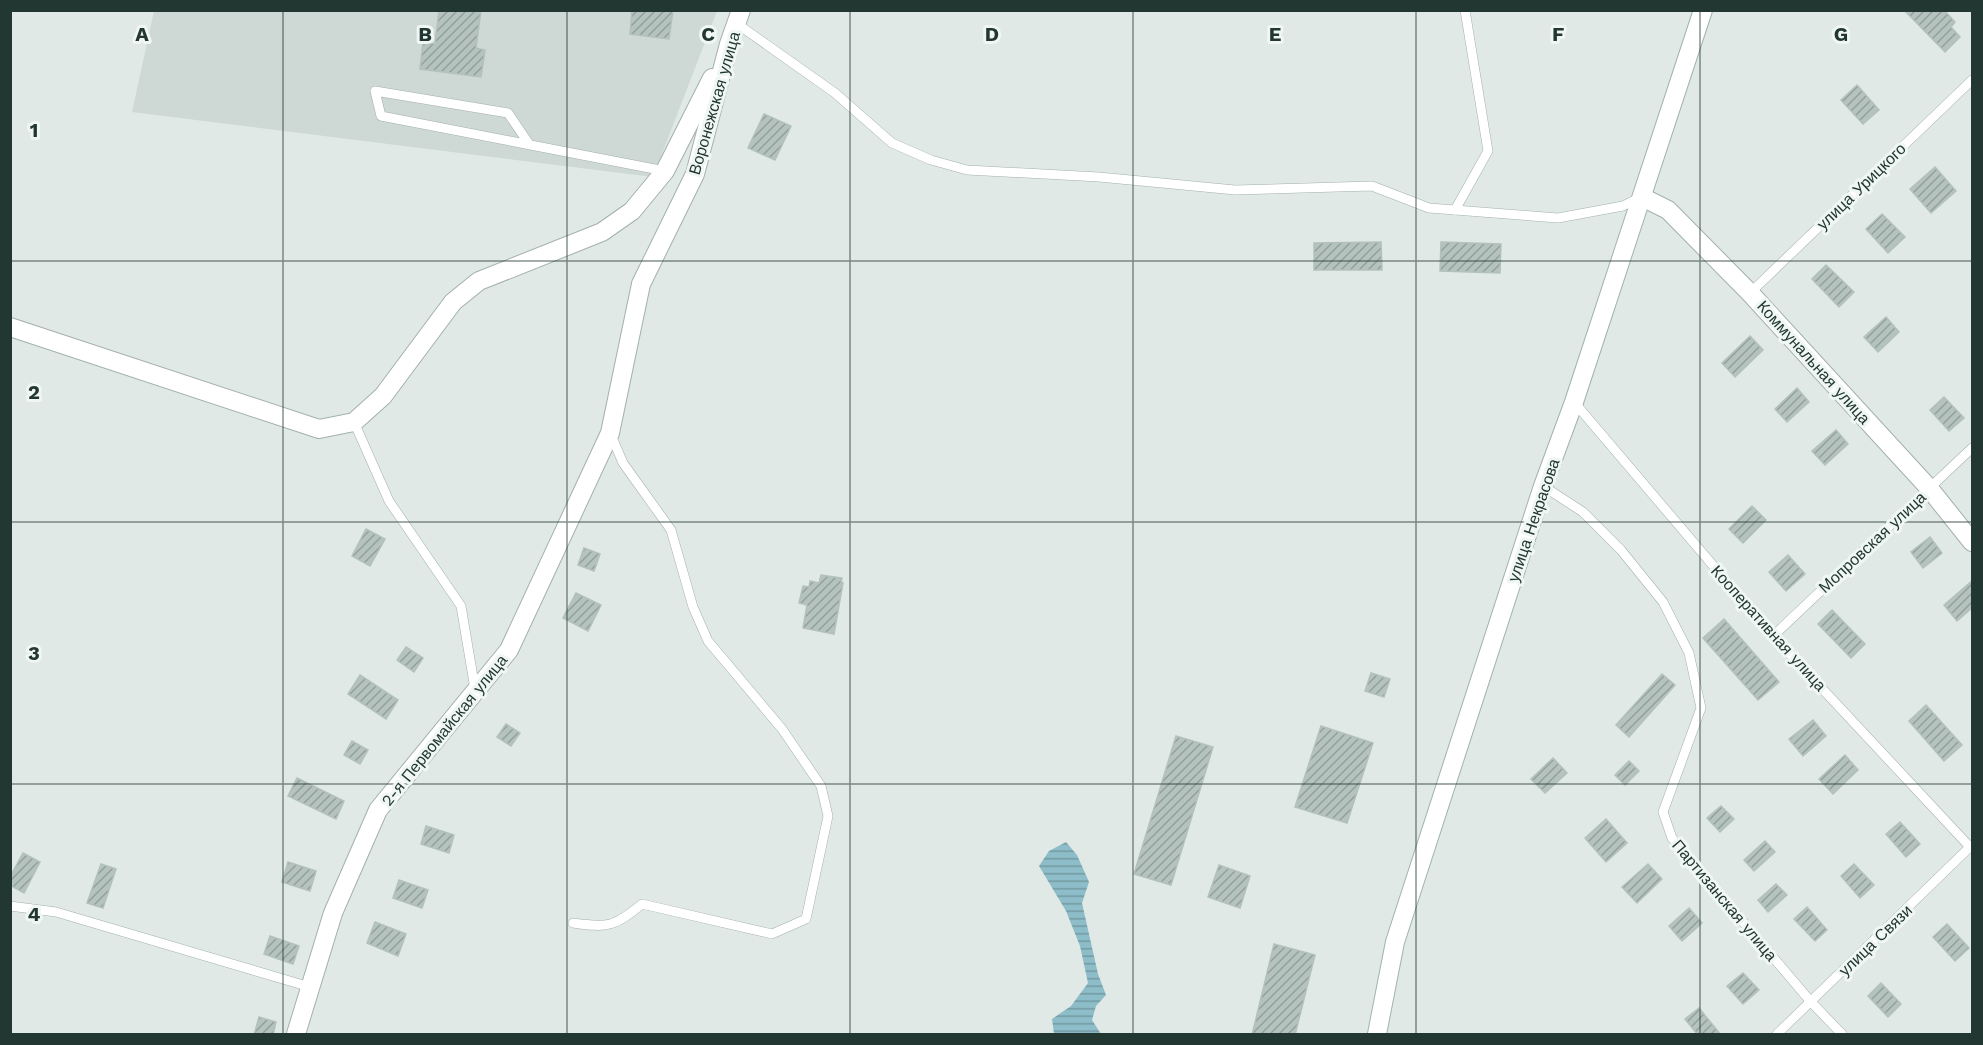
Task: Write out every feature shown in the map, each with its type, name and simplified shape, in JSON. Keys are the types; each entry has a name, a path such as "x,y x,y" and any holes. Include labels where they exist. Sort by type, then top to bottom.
{"street":[{"name":"улица Некрасова","path":"1377,1035 1395,942 1543,486 1574,402 1703,10"},
{"name":"Воронежская улица","path":"610,433 641,284 695,174 729,44 739,16"},
{"path":"10,327 319,429 354,422 383,396 453,302 479,281 602,232 632,212 665,171 729,44"},
{"name":"Коммунальная улица","path":"1642,197 1668,210 1750,293 1929,488 1972,542"},
{"name":"2-я Первомайская улица","path":"296,1035 333,913 378,810 509,650 610,433"}],"lane":[{"path":"1455,210 1488,151 1465,10"},
{"path":"739,16 835,93 892,143 931,160 967,170 1099,177 1235,190 1372,186 1429,208 1558,218 1623,206 1642,197"},
{"name":"улица Урицкого","path":"1750,293 1972,80"},
{"path":"529,144 508,114 375,91 381,117 665,171"},
{"name":"Кооперативная улица","path":"1574,402 1773,636 1971,846"},
{"path":"354,422 389,501 461,606 475,691"},
{"path":"573,923 603,927 626,917 642,904 772,934 806,919 828,816 821,786 782,729 708,641 693,607 671,530 623,463 610,433"},
{"name":"Мопровская улица","path":"1773,636 1972,448"},
{"name":"Партизанская улица","path":"1543,486 1583,512 1621,550 1663,602 1689,653 1701,708 1663,812 1672,838 1811,1002 1842,1035"},
{"name":"улица Связи","path":"1777,1035 1971,846"},
{"path":"10,906 56,912 310,987"}],"shaded area":[{"path":"154,11 717,11 653,177 132,112"}],"water":[{"path":"1066,842 1077,855 1089,882 1082,903 1098,974 1106,995 1096,1006 1092,1020 1101,1034 1054,1034 1052,1019 1071,1006 1088,983 1080,946 1066,911 1039,866 1049,851"}],"building":[{"path":"439,10 481,10 476,48 485,50 481,77 420,69 423,42 435,44"},
{"path":"632,10 673,10 669,39 630,34"},
{"path":"1904,10 1944,10 1955,22 1951,27 1960,37 1945,52"},
{"path":"1857,85 1879,110 1863,124 1841,100"},
{"path":"764,114 791,126 775,160 748,148"},
{"path":"1935,167 1956,191 1931,213 1910,189"},
{"path":"1882,214 1905,237 1888,253 1866,229"},
{"path":"1381,242 1382,270 1314,270 1314,243"},
{"path":"1441,242 1501,244 1500,273 1440,271"},
{"path":"1826,265 1854,292 1839,307 1812,279"},
{"path":"1886,317 1899,332 1878,352 1864,337"},
{"path":"1750,336 1763,350 1735,377 1722,363"},
{"path":"1797,388 1809,402 1787,422 1775,409"},
{"path":"1944,397 1964,418 1949,431 1930,410"},
{"path":"1836,430 1848,444 1825,465 1812,451"},
{"path":"1752,506 1766,520 1743,543 1729,529"},
{"path":"366,529 385,539 370,566 352,556"},
{"path":"1930,537 1942,553 1923,568 1911,552"},
{"path":"584,548 600,554 594,571 578,565"},
{"path":"1788,555 1805,574 1786,591 1769,572"},
{"path":"821,575 842,578 834,634 803,628 807,605 799,603 803,586 809,587 810,581 819,583"},
{"path":"1972,581 1972,608 1957,621 1944,605"},
{"path":"576,593 601,605 588,631 563,618"},
{"path":"1832,610 1865,644 1851,658 1818,624"},
{"path":"1724,619 1779,682 1758,700 1703,638"},
{"path":"406,647 423,658 414,672 397,660"},
{"path":"1371,673 1390,679 1384,697 1365,691"},
{"path":"1662,674 1675,685 1629,737 1616,725"},
{"path":"360,675 398,700 386,719 348,694"},
{"path":"1926,705 1962,745 1944,761 1909,721"},
{"path":"1813,720 1826,736 1803,756 1789,739"},
{"path":"506,724 520,733 511,746 497,737"},
{"path":"1321,726 1373,743 1347,823 1295,807"},
{"path":"1176,736 1213,747 1171,885 1134,874"},
{"path":"352,741 368,750 360,764 344,755"},
{"path":"1845,755 1858,770 1833,794 1819,779"},
{"path":"1553,758 1567,773 1545,793 1531,779"},
{"path":"1629,761 1639,771 1625,785 1615,775"},
{"path":"297,778 344,801 336,819 288,796"},
{"path":"1721,806 1734,819 1720,832 1707,818"},
{"path":"1606,819 1627,843 1606,862 1585,838"},
{"path":"1900,822 1920,844 1906,857 1886,834"},
{"path":"426,826 454,835 449,853 421,844"},
{"path":"1765,841 1775,852 1754,871 1744,860"},
{"path":"23,853 40,862 24,893 10,885 10,877"},
{"path":"288,862 316,871 310,891 282,882"},
{"path":"101,864 116,869 103,908 87,903"},
{"path":"1648,864 1662,879 1637,903 1622,887"},
{"path":"1854,864 1874,885 1860,898 1841,876"},
{"path":"1219,865 1250,876 1240,908 1208,897"},
{"path":"399,880 428,890 422,908 393,898"},
{"path":"1776,884 1787,895 1768,912 1758,900"},
{"path":"1807,907 1827,930 1815,941 1794,919"},
{"path":"1689,908 1702,923 1682,941 1669,926"},
{"path":"375,922 406,934 398,956 367,943"},
{"path":"1947,924 1969,948 1955,961 1933,937"},
{"path":"270,936 299,946 293,964 264,954"},
{"path":"1274,944 1315,955 1295,1035 1252,1035"},
{"path":"1743,973 1759,990 1743,1004 1727,986"},
{"path":"1881,983 1901,1004 1888,1017 1868,996"},
{"path":"1699,1008 1721,1035 1698,1035 1685,1019"},
{"path":"259,1017 276,1022 273,1035 254,1035"}]}
